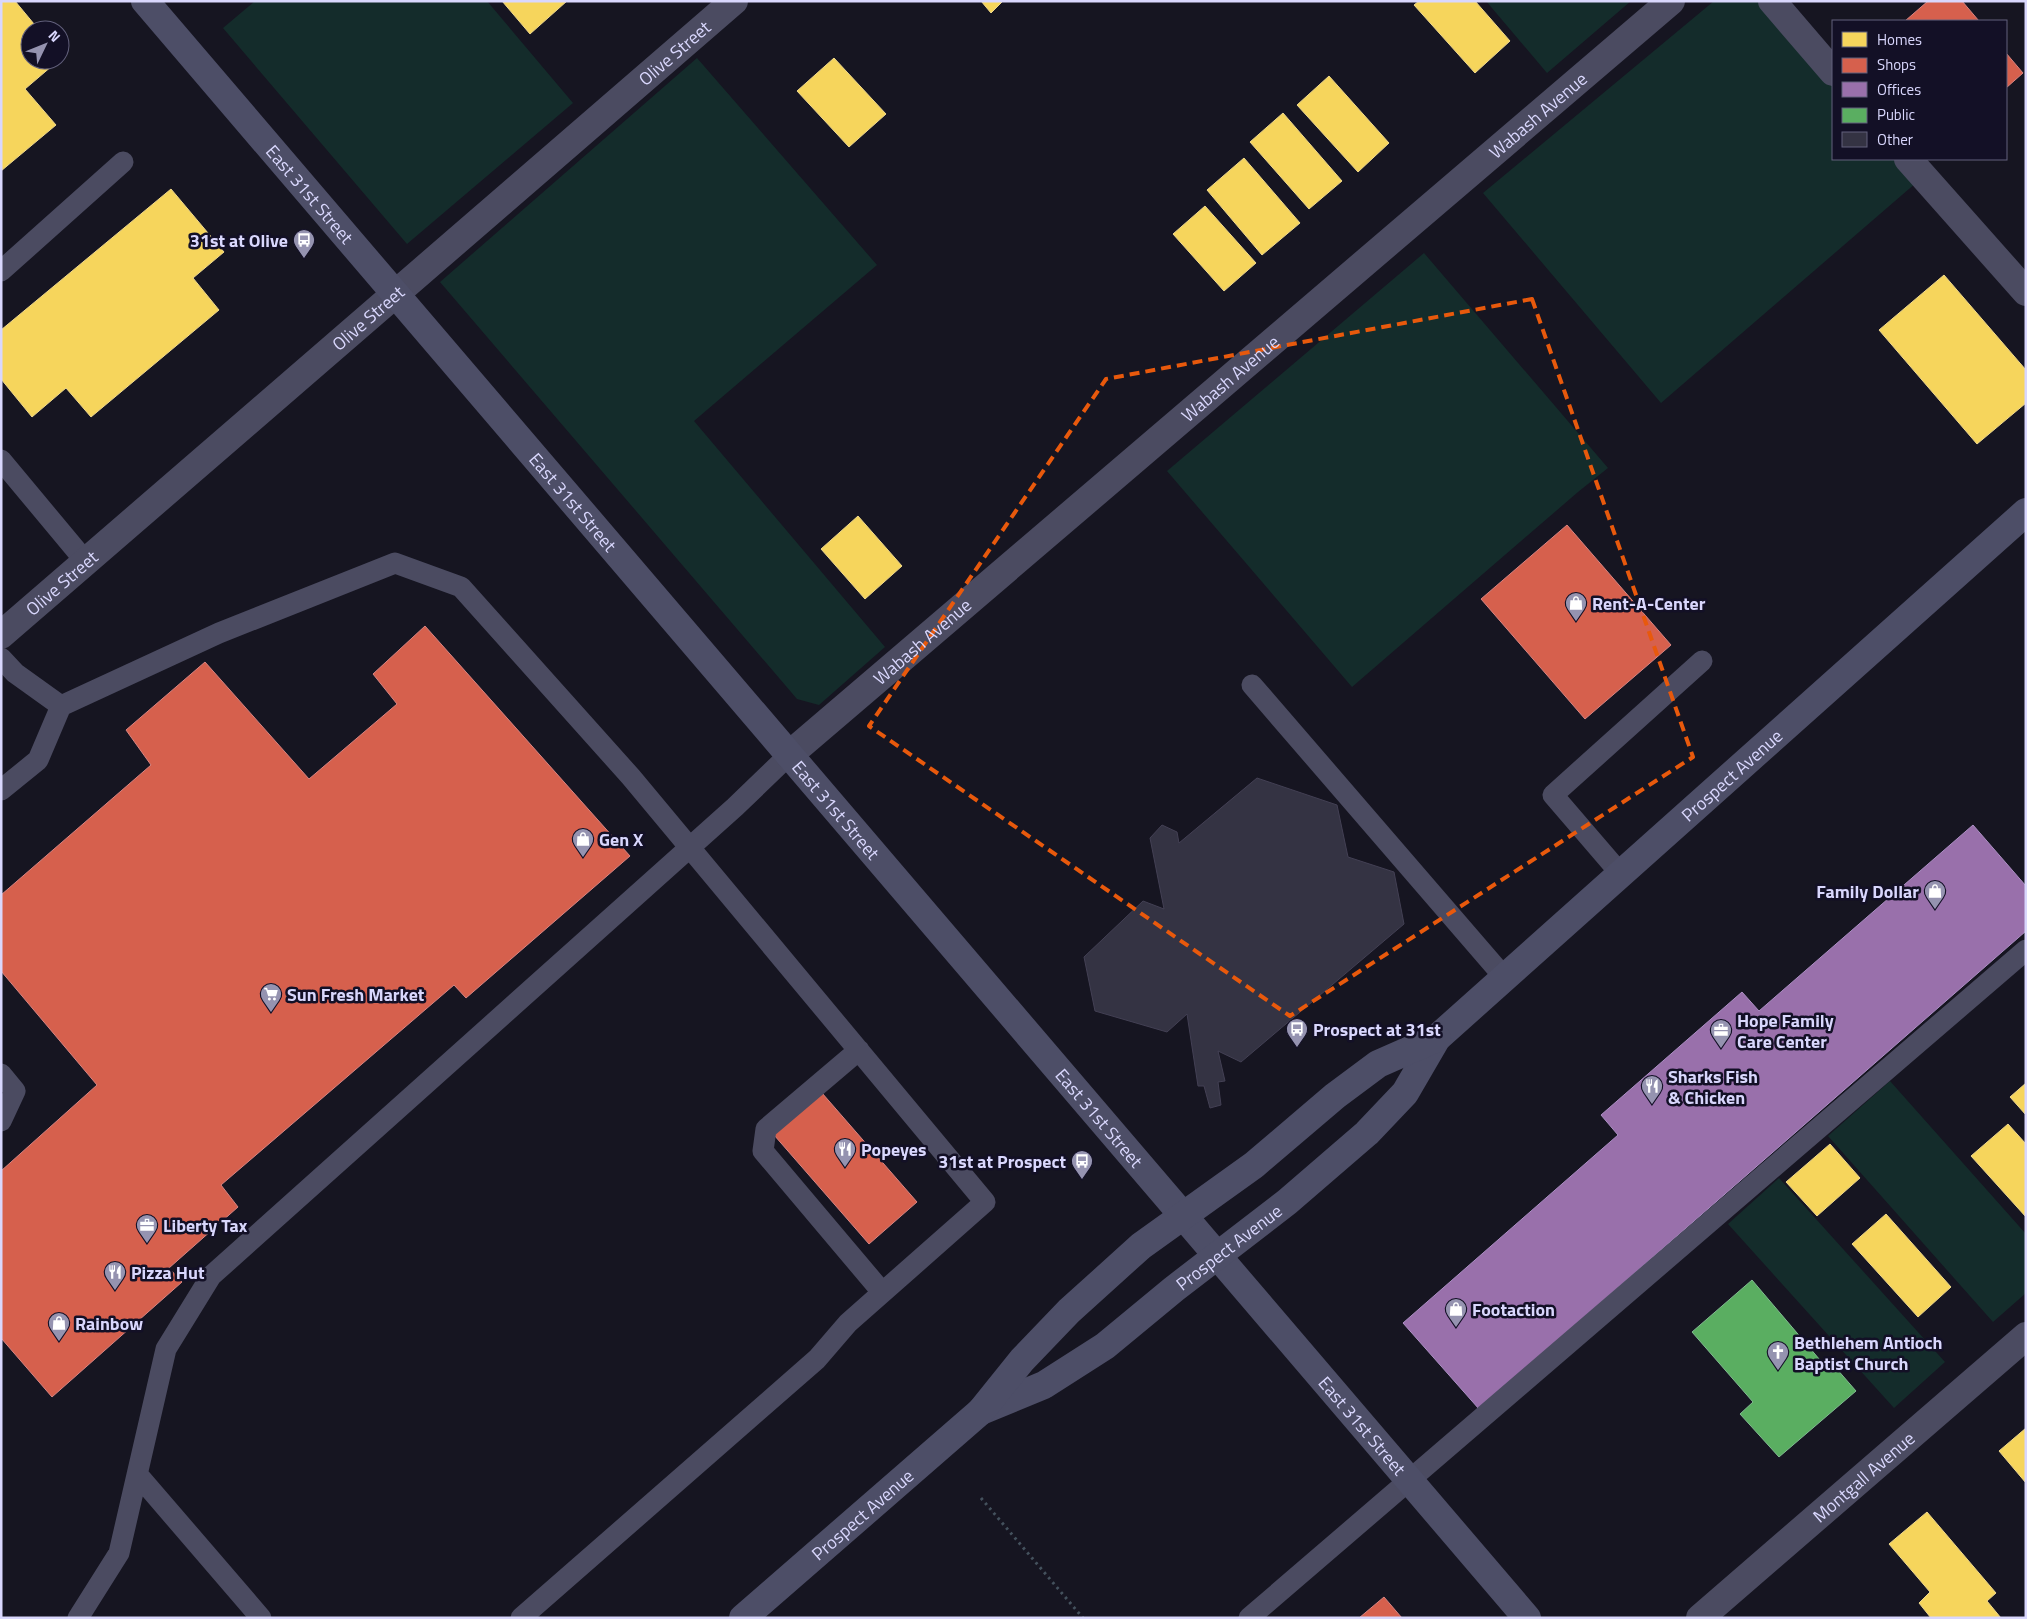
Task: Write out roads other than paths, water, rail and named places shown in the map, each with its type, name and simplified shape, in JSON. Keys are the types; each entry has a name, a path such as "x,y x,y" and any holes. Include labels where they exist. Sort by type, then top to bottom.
{"main road":[{"name":"East 31st Street","path":"145,1 1527,1618"},
{"name":"Prospect Avenue","path":"981,1411 1044,1385 1105,1346 1174,1289 1287,1202 1367,1133 1405,1093 1437,1038 2026,512"},
{"name":"Prospect Avenue","path":"743,1618 981,1411 1022,1360 1069,1311 1141,1246 1254,1165 1334,1096 1378,1064 1437,1038"}],"street":[{"name":"Olive Street","path":"1,635 734,1"},
{"name":"Wabash Avenue","path":"790,755 1671,1"},
{"path":"1772,1 1832,71"},
{"path":"1909,160 2026,292"},
{"name":"Montgall Avenue","path":"1700,1618 2026,1336"}],"lane":[{"path":"4,261 123,162"},
{"path":"1,460 86,562"},
{"path":"1,790 38,760 61,706 219,633 395,563 461,587 631,777 985,1202 848,1323 817,1360 521,1618"},
{"path":"1,658 15,673 61,706"},
{"path":"1620,873 1553,794 1702,662"},
{"path":"1252,685 1504,977"},
{"path":"78,1618 119,1553 166,1349 211,1276 790,755"},
{"path":"1249,1618 2026,950"},
{"path":"859,1050 766,1129 763,1151 882,1292"},
{"path":"1,1074 15,1091 1,1121"},
{"path":"138,1474 260,1618"}],"place":[{"name":"31st at Olive","path":"304,259"},
{"name":"Rent-A-Center","path":"1576,622"},
{"name":"Gen X","path":"583,858"},
{"name":"Family Dollar","path":"1935,910"},
{"name":"Sun Fresh Market","path":"271,1013"},
{"name":"Prospect at 31st","path":"1297,1048"},
{"name":"Hope Family Care Center","path":"1721,1049"},
{"name":"Sharks Fish & Chicken","path":"1652,1105"},
{"name":"Popeyes","path":"845,1168"},
{"name":"31st at Prospect","path":"1082,1180"},
{"name":"Liberty Tax","path":"147,1244"},
{"name":"Pizza Hut","path":"115,1291"},
{"name":"Footaction","path":"1456,1328"},
{"name":"Rainbow","path":"59,1342"},
{"name":"Bethlehem Antioch Baptist Church","path":"1778,1371"}]}
